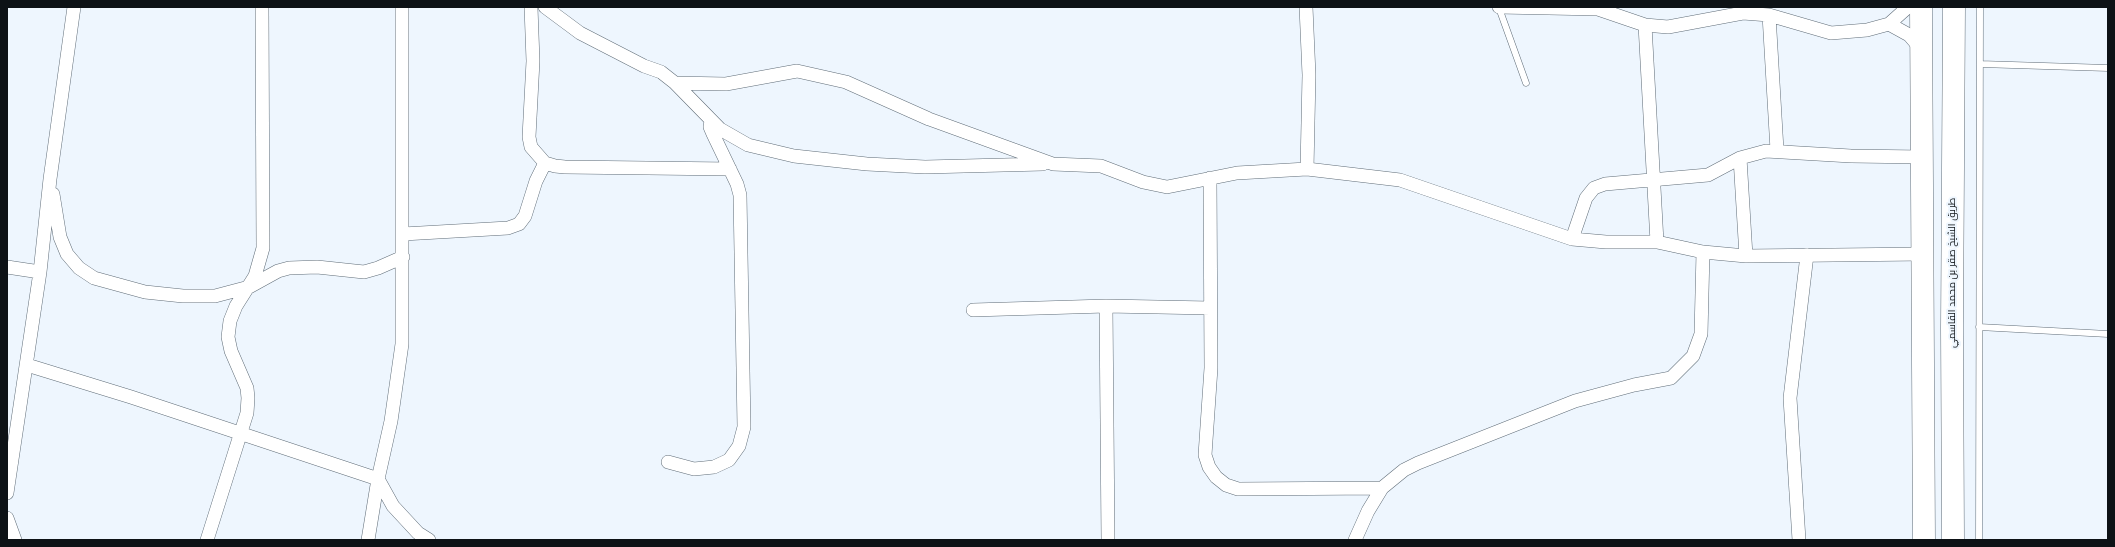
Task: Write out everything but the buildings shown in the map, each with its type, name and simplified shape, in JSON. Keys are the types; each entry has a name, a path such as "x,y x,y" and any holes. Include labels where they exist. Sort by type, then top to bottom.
{"highway":[{"path":"1921,7 1924,540"},
{"name":"طريق الشيخ صقر بن محمد القاسمي","path":"1953,540 1952,328 1954,7"}],"street":[{"path":"7,494 40,272 50,179 74,7"},
{"path":"207,540 226,478 242,434 248,398 247,388 231,351 228,337 230,321 236,306 249,287 260,262 264,235 262,7"},
{"path":"368,540 378,480 391,421 402,344 402,7"},
{"path":"531,7 533,61 529,137 532,147 545,162 555,166 565,167 730,169"},
{"path":"545,7 580,33 661,72 675,83 711,120 732,137 748,145 770,151 821,160 925,167 1053,164 1101,166 1143,182 1167,188 1237,173 1307,169 1400,180 1572,239 1606,242 1657,242 1703,252 1746,256 1922,254"},
{"path":"1306,7 1309,75 1307,169"},
{"path":"1499,8 1598,8 1645,25 1668,28 1743,13 1769,15 1831,33 1867,30 1889,24 1908,7"},
{"path":"1769,15 1777,150"},
{"path":"1889,24 1909,36 1921,49"},
{"path":"1645,25 1657,242"},
{"path":"675,83 726,84 797,71 846,82 930,119 1053,164"},
{"path":"668,462 694,469 714,467 730,460 739,446 744,428 741,205 737,184 710,127 711,120"},
{"path":"1572,239 1586,198 1594,188 1605,184 1708,175 1740,158 1766,151 1777,150 1851,156 1922,157"},
{"path":"1740,158 1746,256"},
{"path":"403,234 508,228 519,224 527,211 534,186 545,162"},
{"path":"1210,178 1210,368 1205,455 1209,467 1216,477 1226,485 1238,489 1382,488"},
{"path":"50,179 60,237 67,254 79,268 94,278 144,292 183,296 215,296 249,287 289,268 317,267 364,272 378,268 403,256"},
{"path":"1355,540 1368,511 1382,488 1404,470 1418,463 1575,401 1634,385 1671,378 1693,356 1701,334 1703,252"},
{"path":"1799,540 1790,398 1807,255"},
{"path":"7,267 40,272"},
{"path":"973,310 1106,306 1210,308"},
{"path":"1106,306 1108,540"},
{"path":"26,365 242,434 378,480 393,506 418,533 429,540"},
{"path":"7,518 15,540"}],"lane":[{"path":"1979,540 1980,7"},
{"path":"1499,8 1526,83"},
{"path":"1980,64 2108,68"},
{"path":"1979,327 2108,334"}]}
